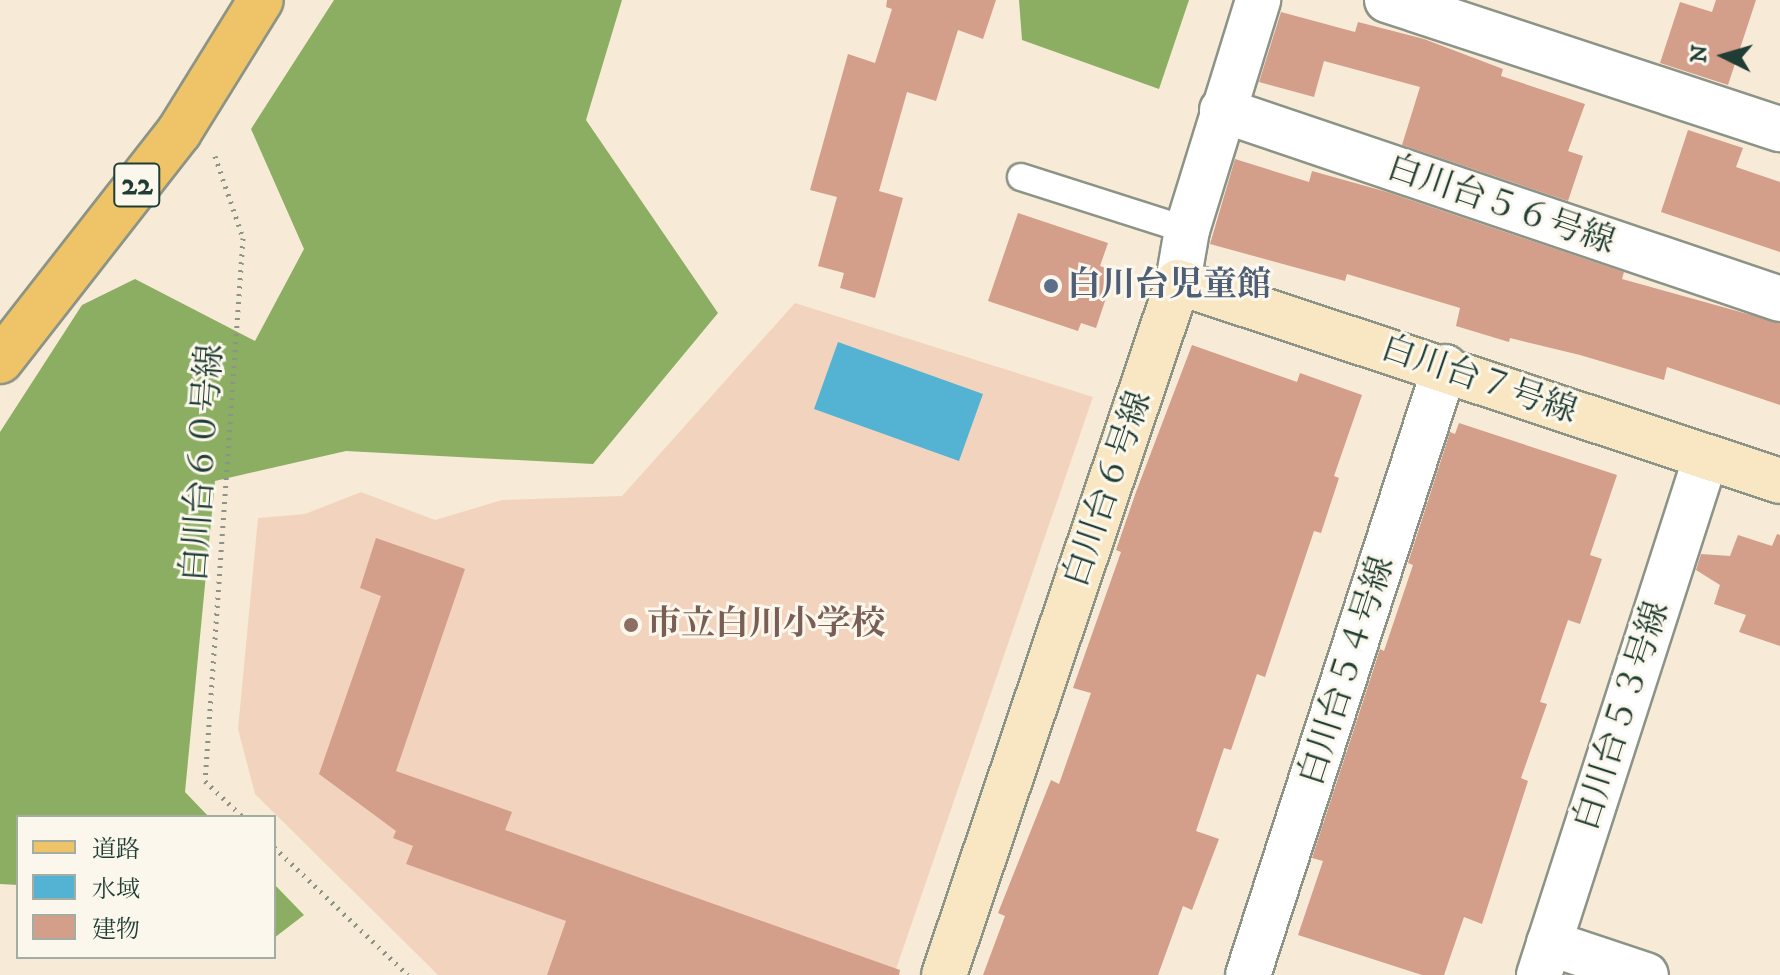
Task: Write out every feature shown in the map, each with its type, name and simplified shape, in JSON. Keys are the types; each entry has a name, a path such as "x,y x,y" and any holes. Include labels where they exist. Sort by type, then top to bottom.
{"main road":[{"name":"22","path":"0,361 197,104 246,6"}],"street":[{"name":"白川台６号線","path":"944,975 1178,282 1187,230 1258,0"},
{"path":"1387,0 1780,129"},
{"name":"白川台５６号線","path":"1222,110 1780,299"},
{"name":"白川台７号線","path":"1178,282 1445,367 1780,481"},
{"name":"白川台５４号線","path":"1248,975 1445,367"},
{"name":"白川台５３号線","path":"1544,959 1706,457"},
{"path":"1544,959 1646,975"}],"lane":[{"path":"1021,177 1187,230"}],"path":[{"name":"白川台６０号線","path":"197,104 243,238 205,781 241,815"},
{"path":"276,849 408,975"}],"shaded area":[{"name":"市立白川小学校","path":"795,303 1093,397 894,975 438,975 255,794 238,729 258,518 305,514 361,492 435,520 502,500 622,496"}],"green space":[{"path":"334,0 622,0 586,120 718,313 593,464 346,451 215,481 185,792 207,815 16,815 16,885 0,884 0,432 82,305 135,279 255,341 304,249 251,129"},
{"path":"1019,0 1189,0 1159,89 1022,40"},
{"path":"276,886 304,915 276,936"}],"water":[{"path":"838,342 983,394 959,461 814,409"}],"building":[{"path":"887,0 996,0 983,39 958,30 936,101 907,92 879,191 903,198 875,298 840,288 844,273 818,266 837,197 810,190 848,54 875,63 892,9 886,7"},
{"path":"1716,0 1756,0 1728,85 1660,63 1680,2 1712,12"},
{"path":"1281,12 1355,32 1358,22 1424,39 1503,69 1501,76 1585,104 1568,151 1583,156 1568,201 1402,145 1420,87 1324,61 1314,97 1259,82"},
{"path":"1688,130 1743,148 1736,167 1780,182 1780,252 1661,212"},
{"path":"1235,159 1309,182 1312,171 1387,192 1624,272 1622,279 1780,323 1780,405 1667,367 1664,380 1580,355 1510,338 1509,342 1456,326 1460,308 1347,274 1345,281 1210,244"},
{"name":"白川台児童館","path":"1018,213 1108,243 1100,266 1115,271 1096,328 1081,323 1078,331 988,301"},
{"path":"1192,345 1297,382 1300,373 1362,395 1334,476 1339,478 1321,533 1314,531 1265,677 1257,674 1231,750 1224,748 1196,831 1219,839 1192,910 1183,906 1158,975 983,975 1005,916 998,913 1051,780 1059,784 1091,693 1073,688 1121,552 1116,550 1136,492"},
{"path":"1459,423 1617,475 1590,555 1602,559 1580,624 1568,620 1540,702 1547,704 1521,778 1528,781 1482,924 1464,917 1444,975 1422,975 1298,935 1323,861 1312,858 1380,649 1384,651 1413,565 1408,563 1450,432 1455,434"},
{"path":"1777,534 1780,535 1780,646 1739,632 1746,615 1714,604 1720,585 1696,570 1701,554 1730,556 1738,535 1772,546"},
{"path":"376,538 465,569 396,771 512,812 505,830 900,970 899,975 547,975 566,921 406,864 413,846 393,838 396,831 319,774 381,596 360,588"}],"place":[{"name":"白川台児童館","path":"1051,286"},
{"name":"市立白川小学校","path":"631,625"}]}
